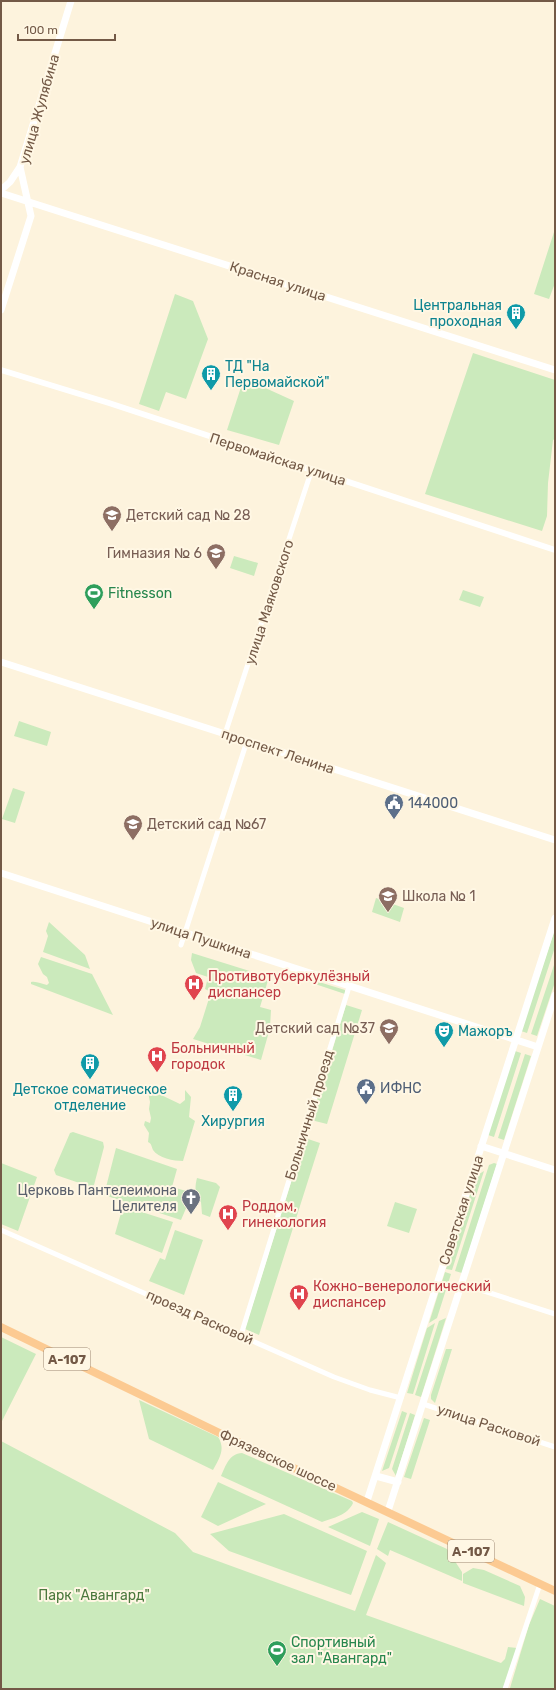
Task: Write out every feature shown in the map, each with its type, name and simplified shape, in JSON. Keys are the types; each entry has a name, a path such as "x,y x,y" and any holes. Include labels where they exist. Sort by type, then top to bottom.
{"highway":[{"name":"Фрязевское шоссе","path":"1,1327 234,1440 367,1501 555,1591"}],"main road":[{"name":"улица Жулябина","path":"1,310 30,221 28,201 20,167 72,1"},
{"path":"1,191 10,182 20,167"},
{"name":"Красная улица","path":"1,191 28,201 555,370"},
{"name":"проспект Ленина","path":"1,662 555,840"},
{"name":"улица Пушкина","path":"1,873 538,1047"},
{"name":"Советская улица","path":"367,1501 555,918"},
{"name":"Советская улица","path":"388,1511 505,1154 555,995"},
{"path":"481,1146 555,1170"},
{"path":"376,1476 398,1482"}],"street":[{"name":"Первомайская улица","path":"1,370 312,469 555,550"},
{"name":"улица Маяковского","path":"225,734 312,469"},
{"path":"181,945 247,741"},
{"name":"Больничный проезд","path":"241,1335 349,987"},
{"name":"проезд Расковой","path":"1,1230 354,1384 401,1398"},
{"path":"462,1284 555,1314"},
{"name":"улица Расковой","path":"423,1404 555,1447"},
{"path":"506,1689 540,1584"}],"green space":[{"path":"555,229 555,283 549,299 534,294"},
{"path":"175,294 193,301 208,339 186,399 166,392 159,411 139,404"},
{"path":"473,353 555,380 555,439 553,440 548,483 547,516 542,531 425,494"},
{"path":"243,381 261,386 294,401 279,445 227,430"},
{"path":"234,556 258,563 254,576 230,568"},
{"path":"463,590 484,597 480,607 459,600"},
{"path":"19,721 51,732 47,746 14,736"},
{"path":"13,788 25,792 15,823 2,819"},
{"path":"376,898 404,908 400,922 372,912"},
{"path":"49,922 85,955 90,969 43,952 48,936 46,931"},
{"path":"555,929 555,947 527,1033 521,1031"},
{"path":"192,953 269,977 260,1007 271,1010 270,1028 261,1060 193,1039 200,1027 211,992 205,989 208,977 196,973 191,960"},
{"path":"41,957 92,974 113,1015 31,984 31,982 47,985 49,983 47,977 43,974 38,964"},
{"path":"555,962 555,982 537,1036 531,1034"},
{"path":"293,974 345,990 345,994 291,976"},
{"path":"346,1005 362,1010 327,1124 311,1120"},
{"path":"515,1051 521,1053 494,1137 488,1135"},
{"path":"525,1054 531,1056 504,1140 498,1138"},
{"path":"151,1086 157,1087 159,1094 180,1104 185,1100 185,1090 191,1097 189,1117 195,1121 183,1161 171,1160 162,1157 155,1153 151,1144 148,1142 149,1133 144,1125 145,1121 150,1123 151,1118 148,1092"},
{"path":"73,1132 103,1142 104,1147 94,1185 91,1187 56,1175 54,1170 70,1133"},
{"path":"305,1138 320,1143 259,1335 245,1329"},
{"path":"116,1148 177,1169 172,1187 190,1192 191,1188 194,1190 195,1201 191,1200 181,1220 104,1195"},
{"path":"1,1163 37,1177 18,1231 1,1224"},
{"path":"494,1163 497,1164 462,1273 455,1271 489,1165"},
{"path":"484,1171 452,1270 446,1269 476,1176"},
{"path":"197,1178 216,1183 220,1187 210,1217 202,1214 201,1202 197,1197 196,1191"},
{"path":"395,1202 417,1209 409,1233 387,1226"},
{"path":"123,1206 173,1222 162,1253 115,1234"},
{"path":"175,1230 203,1240 184,1295 149,1281 160,1258 165,1260"},
{"path":"445,1272 451,1274 437,1318 429,1323"},
{"path":"446,1318 421,1397 415,1395 439,1321"},
{"path":"435,1323 413,1394 407,1393 427,1328"},
{"path":"1,1337 36,1354 1,1423"},
{"path":"446,1349 452,1349 435,1403 431,1399 431,1395"},
{"path":"139,1400 218,1437 222,1450 213,1470 149,1439"},
{"path":"402,1411 407,1413 389,1468 382,1471"},
{"path":"410,1413 415,1415 396,1476 392,1469"},
{"path":"424,1418 430,1420 411,1479 404,1477"},
{"name":"Парк \"Авангард\"","path":"1,1441 175,1533 193,1552 355,1611 376,1555 386,1563 366,1615 501,1663 505,1659 508,1647 517,1648 503,1689 1,1689"},
{"path":"242,1453 352,1501 353,1503 344,1513 322,1522 221,1476 226,1464 231,1458 234,1455"},
{"path":"218,1482 266,1504 218,1526 201,1517"},
{"path":"362,1512 379,1519 370,1546 328,1527"},
{"path":"284,1514 367,1551 351,1595 229,1551 210,1534"},
{"path":"388,1522 447,1549 462,1572 462,1581 390,1550 388,1556 377,1549"},
{"path":"473,1568 484,1570 520,1586 525,1597 524,1606 463,1583 463,1574"},
{"path":"540,1599 555,1606 555,1689 510,1689 529,1625"}],"place":[{"name":"Центральная проходная","path":"516,330"},
{"name":"ТД \"На Первомайской\"","path":"211,391"},
{"name":"Детский сад № 28","path":"112,532"},
{"name":"Гимназия № 6","path":"216,570"},
{"name":"Fitnesson","path":"94,610"},
{"name":"144000","path":"394,820"},
{"name":"Детский сад №67","path":"133,841"},
{"name":"Школа № 1","path":"388,913"},
{"name":"Противотуберкулёзный диспансер","path":"194,1001"},
{"name":"Детский сад №37","path":"389,1045"},
{"name":"Мажоръ","path":"444,1048"},
{"name":"Больничный городок","path":"157,1073"},
{"name":"Детское соматическое отделение","path":"90,1080"},
{"name":"ИФНС","path":"366,1105"},
{"name":"Хирургия","path":"233,1112"},
{"name":"Церковь Пантелеимона Целителя","path":"191,1215"},
{"name":"Роддом, гинекология","path":"228,1231"},
{"name":"Кожно-венерологический диспансер","path":"299,1311"},
{"name":"Спортивный зал \"Авангард\"","path":"277,1667"}]}
